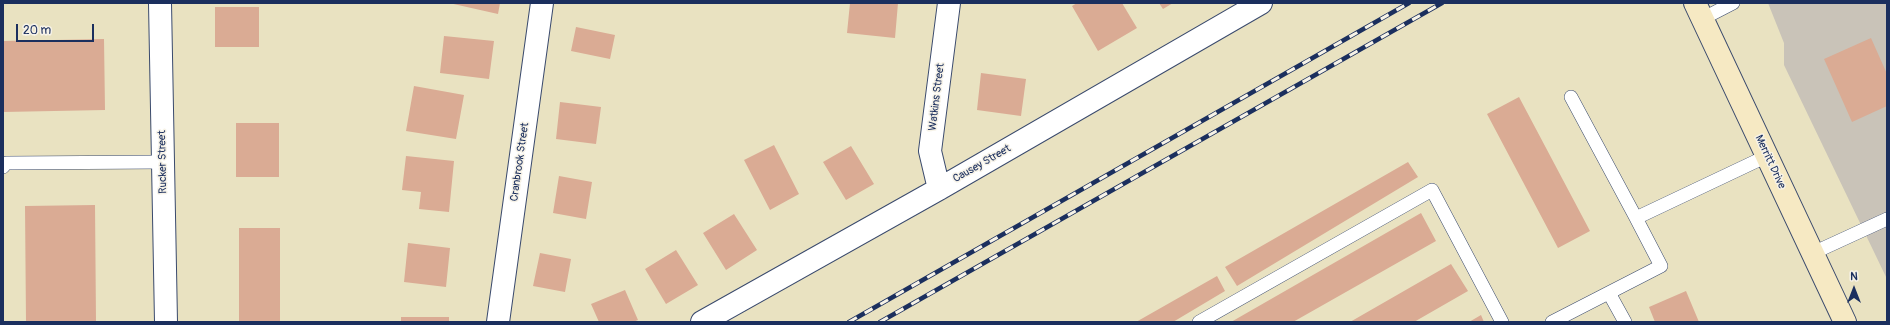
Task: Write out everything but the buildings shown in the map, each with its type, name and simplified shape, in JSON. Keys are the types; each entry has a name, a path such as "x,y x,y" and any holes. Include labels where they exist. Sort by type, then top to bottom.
{"main road":[{"name":"Merritt Drive","path":"1698,11 1845,322"}],"street":[{"name":"Rucker Street","path":"160,3 166,322"},
{"name":"Cranbrook Street","path":"498,322 542,3"},
{"name":"Watkins Street","path":"940,189 930,151 949,3"},
{"name":"Causey Street","path":"702,322 940,189 1261,3"}],"lane":[{"path":"1698,11 1733,3"},
{"path":"1552,322 1661,266 1571,97"},
{"path":"1636,218 1767,156"},
{"path":"3,167 6,163 163,162"},
{"path":"1199,322 1432,190 1502,322"},
{"path":"1813,253 1887,218"},
{"path":"1609,293 1625,322"}],"shaded area":[{"path":"1768,3 1887,3 1887,279 1784,65 1784,43"}],"railway":[{"path":"849,322 1409,3"},
{"path":"880,322 1442,3"}]}
